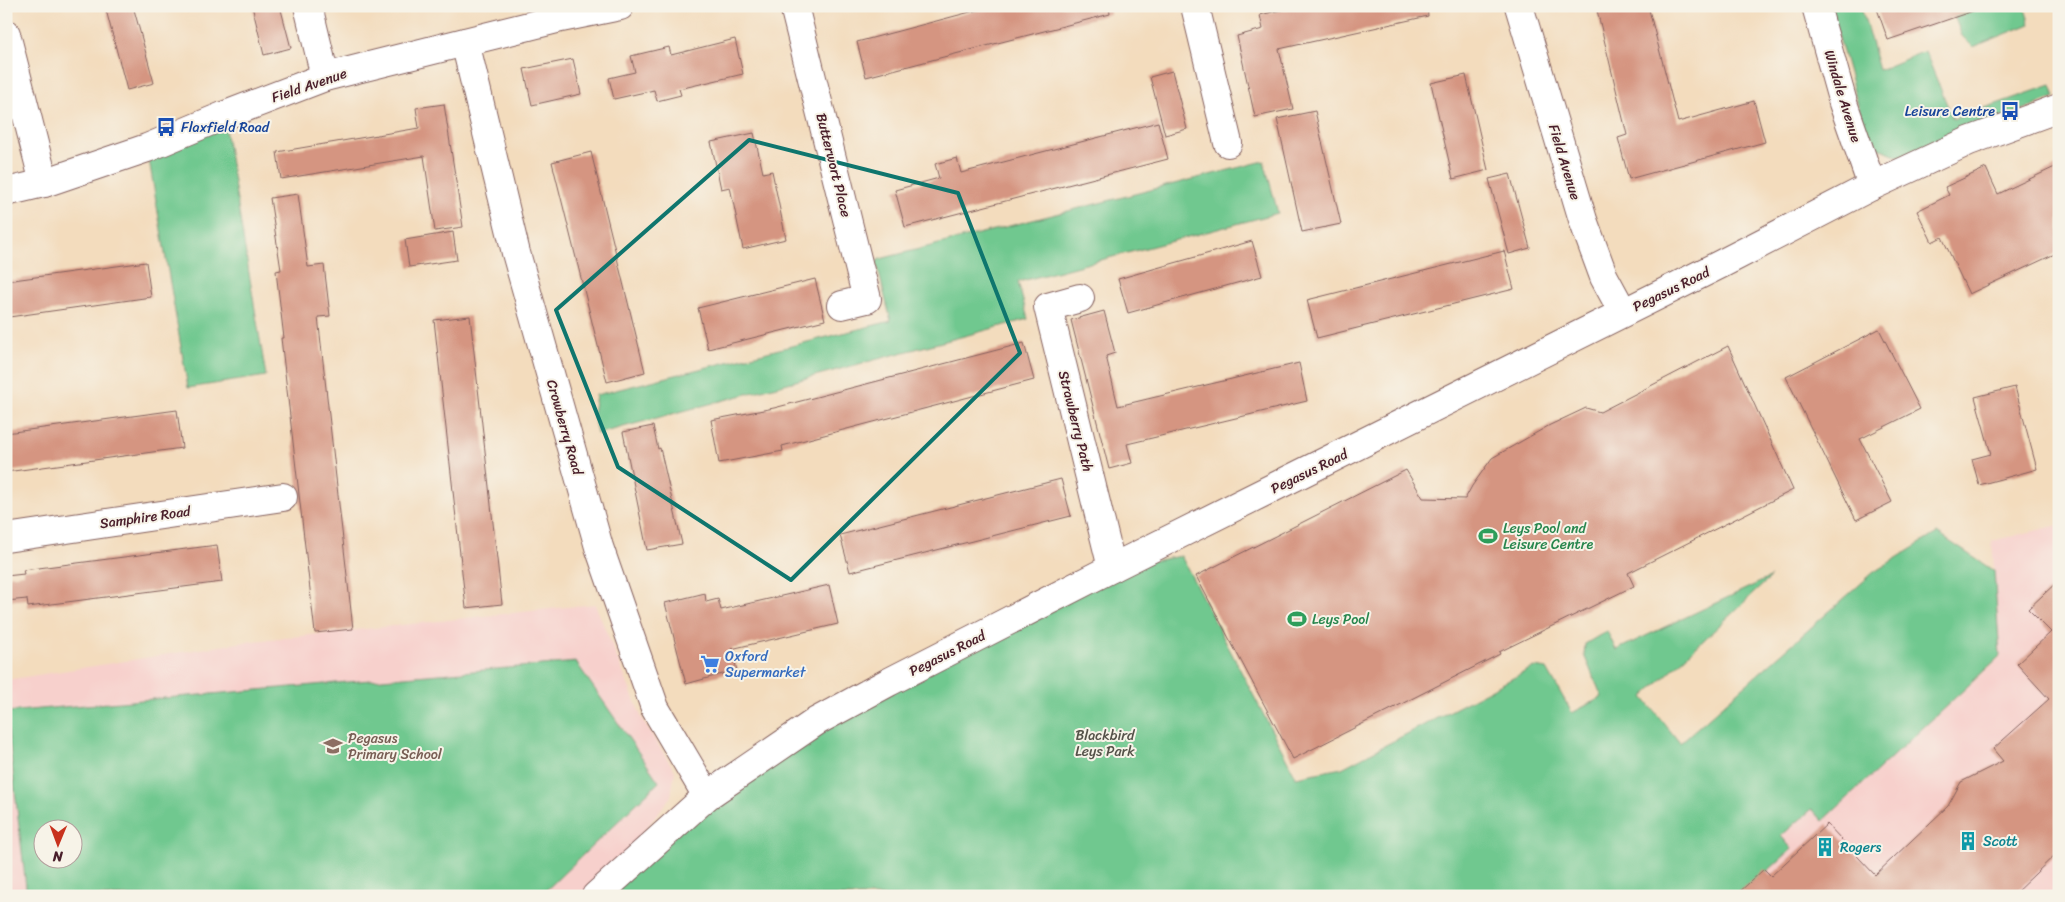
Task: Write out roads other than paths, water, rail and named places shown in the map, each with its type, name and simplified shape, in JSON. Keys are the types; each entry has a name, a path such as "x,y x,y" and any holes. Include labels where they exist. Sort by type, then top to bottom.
{"street":[{"path":"308,6 325,77"},
{"name":"Field Avenue","path":"6,192 44,182 147,148 223,116 325,77 561,18 620,6"},
{"name":"Butterwort Place","path":"794,6 867,299 842,305"},
{"path":"1195,6 1228,143"},
{"name":"Field Avenue","path":"1519,6 1583,220 1604,277 1623,312"},
{"name":"Windale Avenue","path":"1816,6 1843,103 1872,186"},
{"path":"6,34 44,182"},
{"name":"Crowberry Road","path":"464,42 516,254 599,547 655,708 707,796"},
{"name":"Pegasus Road","path":"596,896 707,796 817,721 1112,568 1721,264 1872,186 1968,141 2059,108"},
{"name":"Strawberry Path","path":"1080,298 1048,307 1112,568"},
{"name":"Samphire Road","path":"6,538 283,497"}],"place":[{"name":"Leisure Centre","path":"2010,111"},
{"name":"Flaxfield Road","path":"166,127"},
{"name":"Leys Pool and Leisure Centre","path":"1488,536"},
{"name":"Leys Pool","path":"1297,619"},
{"name":"Oxford Supermarket","path":"710,664"},
{"name":"Pegasus Primary School","path":"333,746"},
{"name":"Scott","path":"1968,841"},
{"name":"Rogers","path":"1825,847"}],"park label":[{"name":"Blackbird Leys Park","path":"1105,744"}]}
